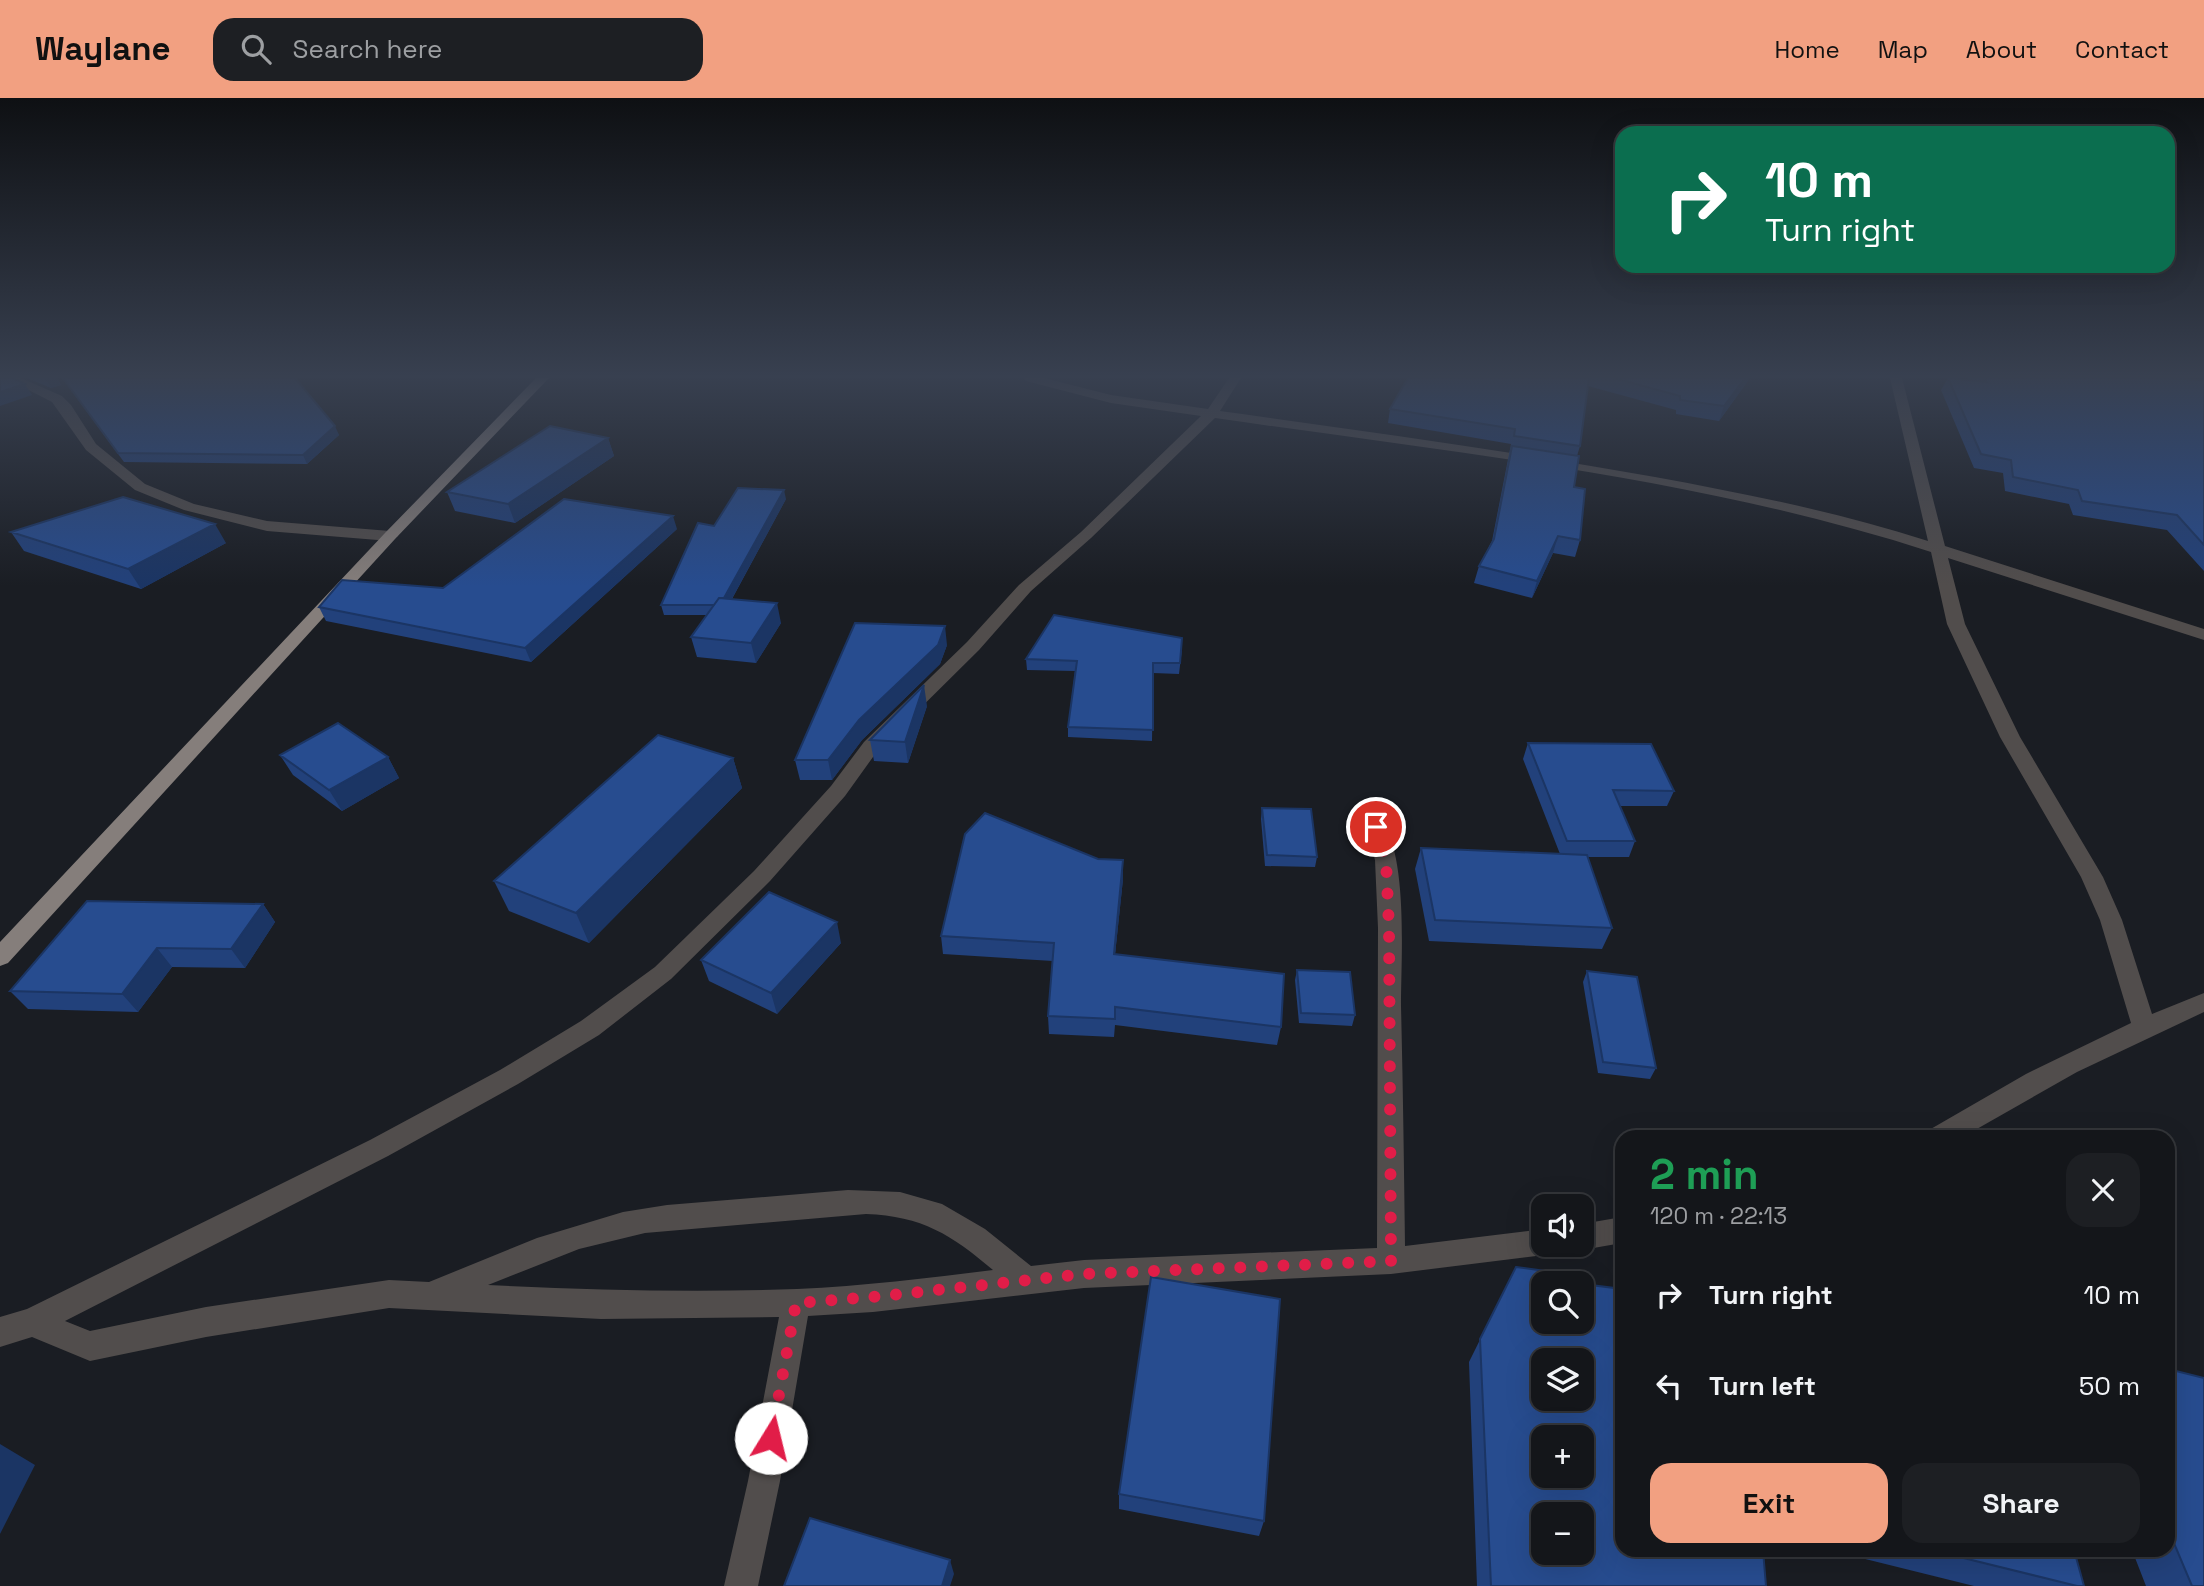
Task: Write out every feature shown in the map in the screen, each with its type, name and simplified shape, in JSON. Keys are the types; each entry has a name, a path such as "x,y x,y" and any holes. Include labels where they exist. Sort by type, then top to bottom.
{"main road":[{"path":"0,957 390,536 476,447"}],"street":[{"path":"92,447 140,486 189,507 267,526 390,536"},
{"path":"0,1332 32,1322 379,1148 509,1077 590,1028 663,972 762,876 838,791 871,746 950,669 1024,588 1086,535 1176,447"},
{"path":"1447,447 1517,457 1756,500 1866,526 2204,635"},
{"path":"1912,447 1956,624 2010,737 2092,877 2111,920 2144,1027"},
{"path":"1376,827 1386,860 1389,928 1391,1261"},
{"path":"1951,1130 1998,1100 2144,1027 2204,1002"},
{"path":"427,1297 498,1266 602,1229 664,1217 728,1214 853,1201 916,1208 961,1226 1026,1280"},
{"path":"1594,1235 1615,1231"},
{"path":"32,1322 90,1346 205,1322 389,1294 601,1305 796,1303 1084,1274 1391,1261 1531,1244"},
{"path":"741,1586 764,1482 796,1303"}],"building":[{"path":"114,447 311,447 303,455 118,453"},
{"path":"517,447 594,447 508,504 447,492"},
{"path":"1512,447 1579,456 1574,487 1585,489 1580,540 1558,536 1537,581 1479,566 1494,539"},
{"path":"1978,447 2204,447 2204,545 2177,515 2082,501 2078,490 2013,477 2011,460 1981,454"},
{"path":"738,488 784,490 724,598 719,598 714,605 661,605 698,523 714,526"},
{"path":"123,497 215,524 128,569 11,532"},
{"path":"564,499 673,516 525,648 319,607 342,580 443,588"},
{"path":"719,598 777,603 751,643 691,637"},
{"path":"1054,615 1182,638 1180,663 1153,663 1153,730 1068,727 1077,661 1026,659"},
{"path":"855,623 945,626 938,645 859,720 828,760 795,760"},
{"path":"924,685 905,742 870,740"},
{"path":"338,723 388,757 329,790 280,755"},
{"path":"658,735 733,758 576,913 494,881"},
{"path":"1528,743 1651,744 1674,791 1613,790 1635,841 1567,841"},
{"path":"1262,808 1311,809 1317,857 1267,855"},
{"path":"985,813 1098,859 1123,860 1114,954 1284,974 1281,1027 1115,1007 1115,1019 1048,1016 1054,943 941,936 965,834"},
{"path":"1421,848 1587,855 1612,928 1435,920"},
{"path":"769,892 837,922 771,993 701,960"},
{"path":"87,901 263,904 231,949 157,948 122,994 10,991"},
{"path":"1297,970 1350,972 1355,1015 1301,1013"},
{"path":"1587,971 1637,977 1656,1068 1603,1062"},
{"path":"1516,1267 1546,1271 1531,1271 1531,1334 1594,1334 1594,1285 1615,1288 1615,1557 1764,1557 1766,1586 1491,1586 1480,1339"},
{"path":"1151,1277 1280,1299 1264,1521 1119,1494"},
{"path":"2175,1371 2204,1378 2204,1586 2192,1586 2175,1546"},
{"path":"810,1518 950,1560 942,1586 784,1586"},
{"path":"1959,1557 2076,1557 2084,1586"}],"route":[{"path":"771,1438 796,1303 1084,1274 1391,1261 1389,928 1386,860 1376,827"}]}
